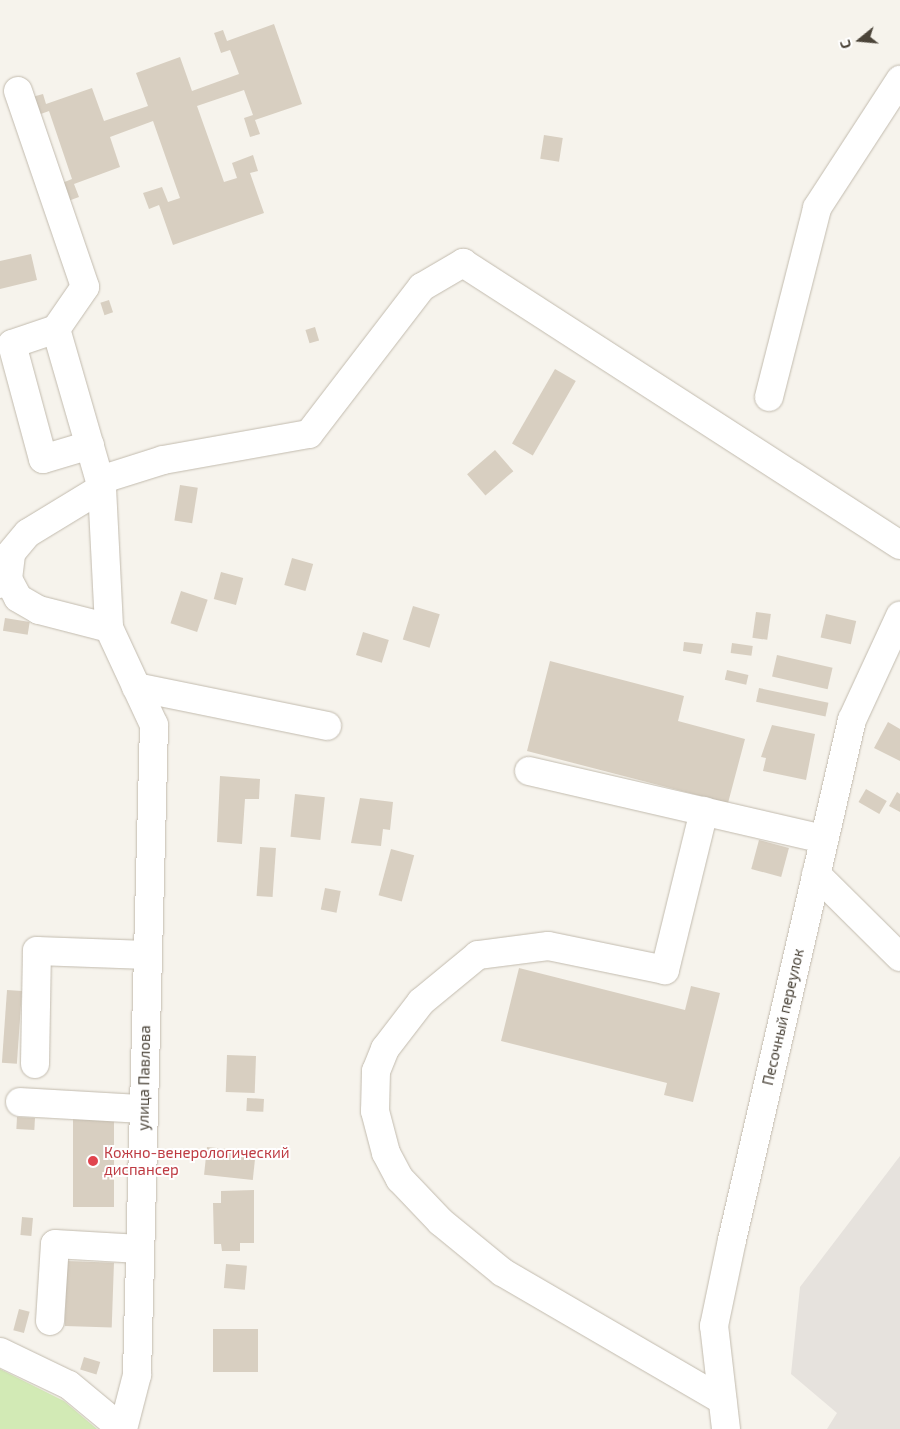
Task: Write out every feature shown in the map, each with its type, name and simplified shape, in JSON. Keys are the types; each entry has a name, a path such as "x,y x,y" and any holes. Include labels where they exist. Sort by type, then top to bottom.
{"street":[{"path":"769,397 817,208 900,80"},
{"path":"18,91 85,287 56,329 12,344 43,459 90,445"},
{"path":"109,628 39,610 18,598 4,581 11,553 28,533 101,484 163,460 309,434 422,287 462,263 900,545"},
{"path":"56,329 101,484 109,628 136,687 327,726"},
{"name":"Песочный переулок","path":"726,1429 714,1326 852,720 900,616"},
{"name":"улица Павлова","path":"0,1352 69,1385 122,1429 136,1375 154,725 136,687"},
{"path":"529,771 824,839"},
{"path":"704,811 665,970 548,946 478,955 421,1002 386,1049 376,1071 375,1111 386,1153 400,1178 448,1228 502,1272 722,1400"},
{"path":"816,874 900,958"},
{"path":"35,1064 37,951 147,955"},
{"path":"20,1102 144,1108"},
{"path":"50,1321 54,1244 140,1249"}],"shaded area":[{"path":"900,1156 900,1429 827,1429 837,1413 791,1374 800,1287"}],"green space":[{"path":"0,1369 64,1401 97,1429 0,1429"}],"building":[{"path":"274,24 302,104 255,120 260,134 250,137 244,118 253,115 244,90 197,106 224,182 237,178 232,163 253,155 258,171 250,173 264,213 173,245 159,205 149,209 143,193 162,187 168,202 180,198 153,121 110,137 120,167 74,184 79,197 68,201 62,183 72,179 49,111 38,115 32,97 43,94 46,104 92,88 104,121 148,106 136,73 180,57 192,91 239,74 230,50 221,53 214,33 223,30 227,41"},
{"path":"544,135 563,138 559,162 540,159"},
{"path":"31,254 37,280 0,289 0,261"},
{"path":"109,300 113,312 104,315 100,303"},
{"path":"315,327 319,340 310,343 305,330"},
{"path":"555,369 576,381 533,455 512,443"},
{"path":"495,450 513,471 485,495 467,474"},
{"path":"180,485 198,488 192,523 174,521"},
{"path":"292,558 313,564 305,591 284,585"},
{"path":"221,572 243,578 236,605 214,599"},
{"path":"181,591 208,600 197,632 170,623"},
{"path":"413,606 440,614 430,648 403,639"},
{"path":"756,612 771,614 767,640 752,638"},
{"path":"826,614 856,621 851,644 821,637"},
{"path":"5,618 30,622 28,635 3,631"},
{"path":"363,632 389,640 382,663 356,655"},
{"path":"684,642 703,644 701,654 683,651"},
{"path":"732,643 753,646 751,656 731,653"},
{"path":"777,655 833,668 828,689 772,676"},
{"path":"550,661 684,696 678,721 745,739 728,803 527,751"},
{"path":"727,670 748,675 746,685 725,680"},
{"path":"759,688 828,703 826,716 756,702"},
{"path":"888,722 900,729 900,761 874,748"},
{"path":"772,725 815,734 806,780 763,771 766,758 761,757"},
{"path":"220,776 260,779 259,799 245,799 242,844 217,842"},
{"path":"866,789 887,801 879,814 858,802"},
{"path":"897,792 900,794 900,812 889,806"},
{"path":"295,794 325,797 320,840 291,837"},
{"path":"360,798 393,802 390,830 383,829 381,846 351,843"},
{"path":"759,840 789,848 781,877 751,869"},
{"path":"260,847 276,848 273,897 257,896"},
{"path":"391,849 414,855 402,902 379,895"},
{"path":"325,888 341,891 337,913 321,910"},
{"path":"519,968 685,1010 691,986 720,993 693,1102 664,1095 667,1083 501,1041"},
{"path":"7,990 22,991 17,1064 2,1063"},
{"path":"227,1055 256,1056 255,1093 226,1092"},
{"path":"247,1098 264,1099 263,1112 246,1111"},
{"name":"Кожно-венерологический диспансер","path":"73,1115 114,1115 114,1207 73,1207"},
{"path":"17,1117 35,1118 34,1130 16,1129"},
{"path":"207,1147 256,1152 253,1180 204,1175"},
{"path":"254,1190 254,1243 240,1243 240,1251 222,1251 221,1244 214,1244 213,1203 221,1203 221,1191"},
{"path":"22,1217 33,1218 31,1236 20,1235"},
{"path":"67,1261 114,1263 112,1328 65,1326"},
{"path":"226,1264 247,1266 245,1290 224,1288"},
{"path":"19,1309 30,1312 24,1333 13,1330"},
{"path":"213,1329 258,1329 258,1372 213,1372"},
{"path":"84,1357 100,1362 96,1374 80,1369"}],"place":[{"name":"Кожно-венерологический диспансер","path":"93,1161"}]}
